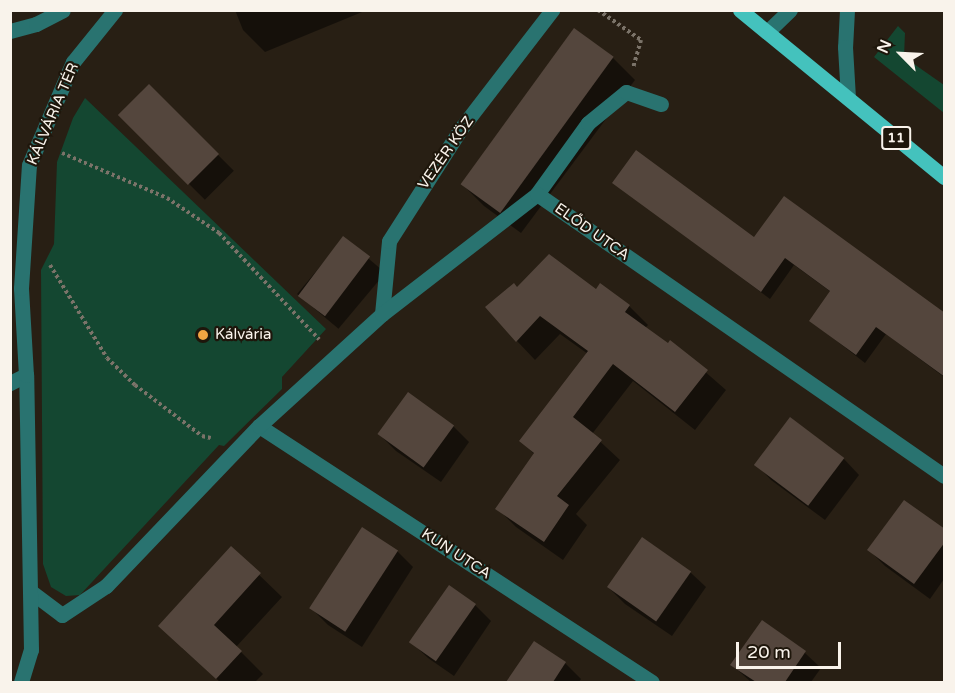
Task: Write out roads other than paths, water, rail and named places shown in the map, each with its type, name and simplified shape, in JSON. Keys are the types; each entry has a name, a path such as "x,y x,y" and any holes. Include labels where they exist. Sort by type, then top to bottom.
{"main road":[{"name":"11","path":"740,10 945,177"}],"street":[{"path":"10,31 36,24 63,10"},
{"name":"KÁLVÁRIA TÉR","path":"21,682 31,650 22,277 29,165 73,62 115,10"},
{"name":"VEZÉR KÖZ","path":"382,314 389,241 462,128 552,10"},
{"path":"767,32 790,10"},
{"path":"847,10 845,47 848,98"},
{"path":"30,591 62,615 106,586 259,426 382,314 537,194 588,123 626,92 662,104"},
{"name":"ELŐD UTCA","path":"537,194 945,476"},
{"path":"10,383 26,375"},
{"name":"KUN UTCA","path":"259,426 652,682"}],"place":[{"name":"Kálvária","path":"203,335"}]}
